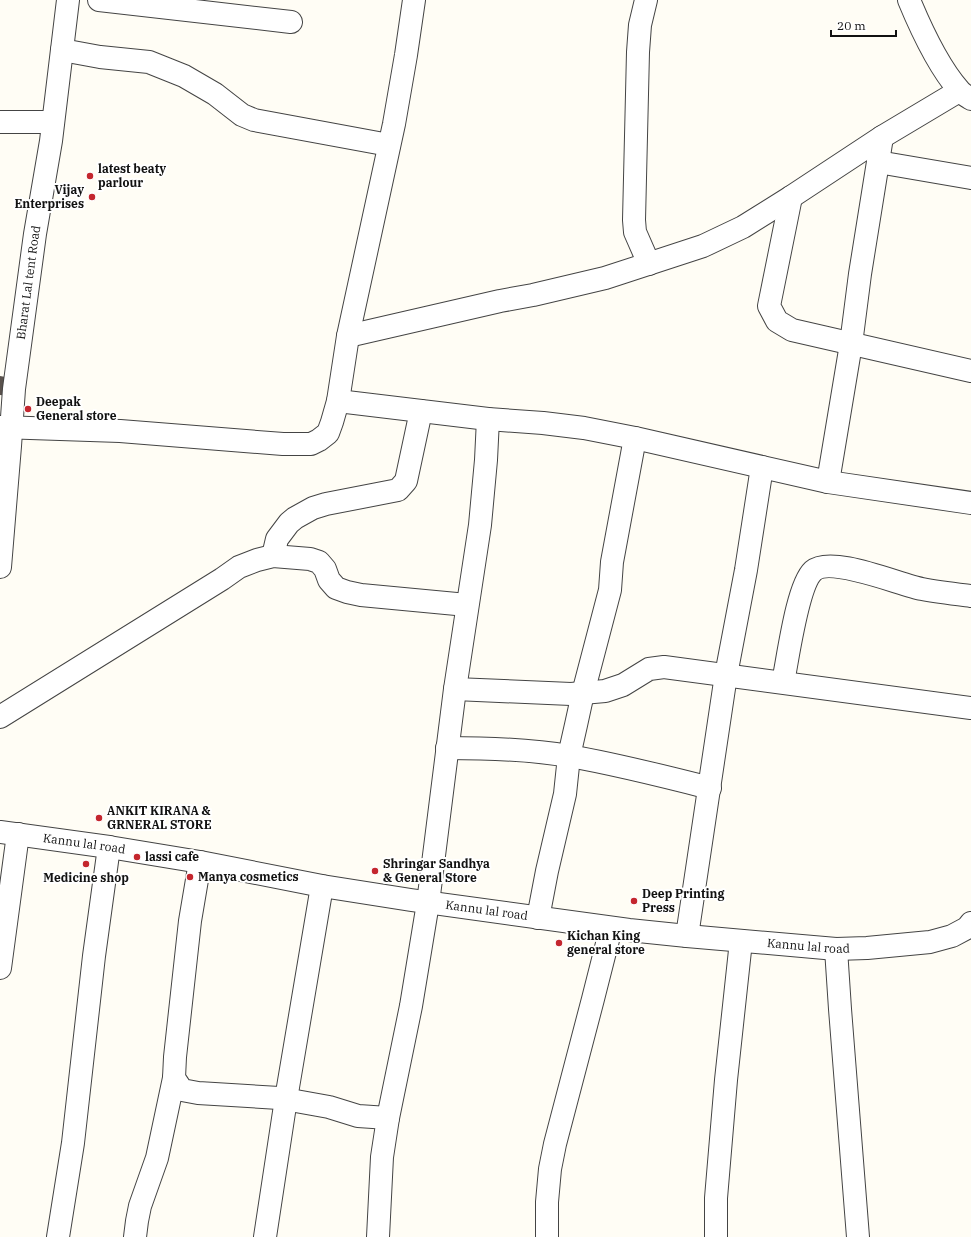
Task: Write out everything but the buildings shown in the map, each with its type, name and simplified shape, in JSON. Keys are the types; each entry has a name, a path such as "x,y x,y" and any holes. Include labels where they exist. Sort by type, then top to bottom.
{"street":[{"name":"Bharat Lal tent Road","path":"0,567 6,427 14,389 23,319 54,122 68,0"},
{"path":"99,0 291,22"},
{"path":"6,427 120,431 283,444 311,444 328,433 338,401 348,336 389,145 406,55 414,0"},
{"path":"646,0 640,25 638,52 634,220 635,232 649,264"},
{"path":"348,336 604,278 703,246 743,227 882,137 965,95 938,60 909,0"},
{"path":"62,50 100,57 149,62 194,81 215,94 242,116 254,120 389,145"},
{"path":"0,122 54,122"},
{"path":"828,482 851,344 860,274 882,137"},
{"path":"878,162 971,178"},
{"path":"791,197 769,306 777,321 792,330 971,371"},
{"path":"338,401 578,428 635,438 828,482 971,503"},
{"path":"273,556 277,539 289,523 313,508 326,504 398,490 406,481 421,411"},
{"path":"378,1237 382,1157 388,1118 411,1006 428,903 455,688 480,525 488,419"},
{"path":"538,918 547,871 565,794 569,756 583,693 610,590 612,562 635,438"},
{"path":"687,936 726,675 746,570 762,467"},
{"path":"0,717 239,567 273,556 310,559 319,562 325,569 329,580 336,588 347,592 361,595 467,604"},
{"path":"783,682 798,605 806,582 814,570 827,566 841,568 878,576 923,589 971,596"},
{"path":"455,688 571,694 605,691 623,685 649,669 664,667 971,708"},
{"path":"447,748 508,750 569,756 710,788"},
{"path":"0,968 9,833"},
{"name":"Kannu lal road","path":"9,833 200,862 322,886 428,903 611,928 687,936 836,949 868,948 930,942 952,936 970,927"},
{"path":"58,1237 73,1143 94,956 109,847"},
{"path":"135,1237 140,1206 157,1158 174,1078 189,928 200,862"},
{"path":"265,1237 286,1099 322,886"},
{"path":"547,1237 547,1202 552,1162 611,928"},
{"path":"716,1237 716,1198 726,1080 741,940"},
{"path":"836,949 858,1237"},
{"path":"174,1078 182,1090 198,1093 286,1099 329,1107 358,1116 388,1118"}],"place":[{"name":"latest beaty parlour","path":"90,176"},
{"name":"Vijay Enterprises","path":"92,197"},
{"name":"Deepak General store","path":"28,409"},
{"name":"ANKIT KIRANA & GRNERAL STORE","path":"99,818"},
{"name":"lassi cafe","path":"137,857"},
{"name":"Medicine shop","path":"86,864"},
{"name":"Shringar Sandhya & General Store","path":"375,871"},
{"name":"Manya cosmetics","path":"190,877"},
{"name":"Deep Printing Press","path":"634,901"},
{"name":"Kichan King general store","path":"559,943"}]}
